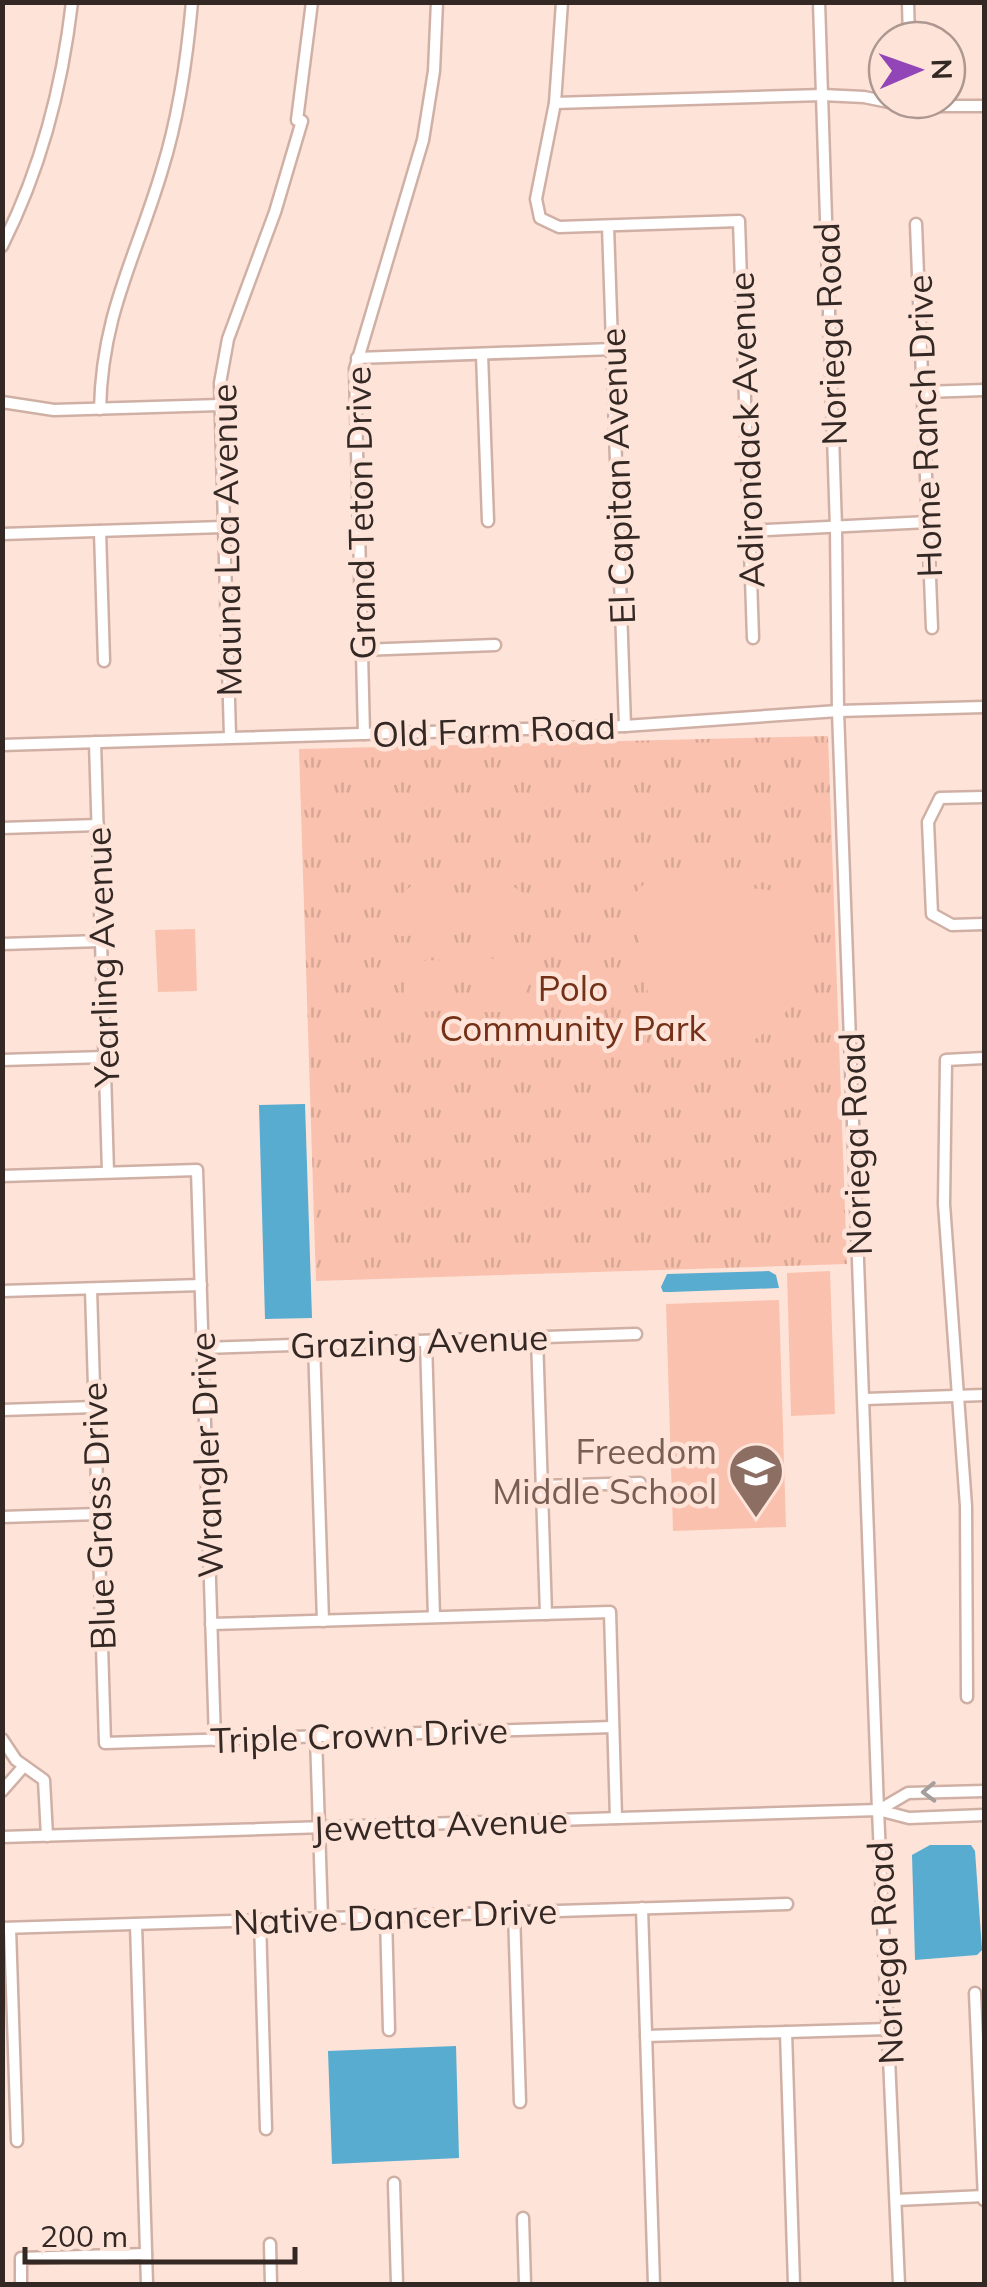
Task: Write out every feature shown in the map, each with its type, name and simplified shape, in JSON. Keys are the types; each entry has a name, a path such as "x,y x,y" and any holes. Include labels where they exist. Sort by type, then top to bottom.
{"street":[{"path":"2,246 28,192 48,130 62,77 72,2"},
{"path":"100,409 104,350 112,309 149,212 173,132 192,2"},
{"name":"Mauna Loa Avenue","path":"230,736 220,406 228,339 276,212 302,121 297,120 312,2"},
{"name":"Grand Teton Drive","path":"364,734 353,390 356,358 422,140 434,71 437,2"},
{"path":"562,2 555,103 536,205 540,218 552,226 608,226"},
{"name":"Noriega Road","path":"819,2 838,711 899,2284"},
{"path":"555,103 822,94 867,98"},
{"name":"Adirondack Avenue","path":"608,226 739,221 753,638"},
{"name":"Home Ranch Drive","path":"916,224 932,628"},
{"name":"El Capitan Avenue","path":"608,226 625,726"},
{"path":"356,358 612,349"},
{"path":"482,354 488,521"},
{"path":"924,392 984,390"},
{"path":"2,402 54,410 220,406"},
{"path":"749,531 928,522"},
{"path":"2,534 223,527"},
{"path":"100,531 104,661"},
{"path":"361,650 495,646"},
{"name":"Old Farm Road","path":"2,745 625,726 838,711 984,707"},
{"name":"Yearling Avenue","path":"95,742 108,1172"},
{"path":"984,797 940,798 928,822 932,914 952,925 984,924"},
{"path":"2,828 98,825"},
{"path":"2,944 101,941"},
{"path":"2,1060 105,1057"},
{"path":"967,1697 968,1560 944,1204 946,1060 984,1058"},
{"name":"Wrangler Drive","path":"108,1172 197,1170 215,1740"},
{"path":"2,1176 108,1172"},
{"path":"2,1292 201,1285"},
{"name":"Blue Grass Drive","path":"91,1289 106,1743"},
{"name":"Grazing Avenue","path":"203,1348 636,1334"},
{"path":"537,1337 546,1614"},
{"path":"426,1341 434,1617"},
{"path":"314,1344 323,1621"},
{"path":"865,1399 984,1395"},
{"path":"2,1410 95,1407"},
{"path":"542,1486 640,1483"},
{"path":"2,1517 98,1514"},
{"path":"211,1624 610,1612 616,1818"},
{"name":"Triple Crown Drive","path":"106,1743 613,1728"},
{"path":"316,1737 322,1918"},
{"path":"2,1740 24,1766 44,1780 47,1836"},
{"path":"2,1791 24,1766"},
{"name":"Jewetta Avenue","path":"878,1810 908,1793 984,1791"},
{"name":"Jewetta Avenue","path":"2,1837 878,1810 909,1818 984,1814"},
{"name":"Native Dancer Drive","path":"6,1928 786,1904"},
{"path":"642,1908 654,2284"},
{"path":"514,1912 520,2102"},
{"path":"386,1916 390,2030"},
{"path":"260,1920 266,2129"},
{"path":"136,1924 147,2284"},
{"path":"6,1928 17,2141"},
{"path":"896,2200 984,2197 975,1993"},
{"path":"646,2036 888,2029"},
{"path":"786,2032 794,2284"},
{"path":"394,2183 397,2284"},
{"path":"523,2218 525,2284"},
{"path":"270,2244 271,2284"},
{"path":"22,2284 20,2258 146,2254"}],"green space":[{"name":"Polo Community Park","path":"828,736 847,1264 316,1281 299,749"},
{"path":"451,877 451,929 445,935 400,936 400,908 406,890 422,881"},
{"path":"675,879 794,893 806,928 806,963 796,994 779,1020 754,1040 724,1051 691,1052 656,1040 636,922 636,892 648,880"},
{"path":"475,881 503,883 526,896 527,931 483,933 477,928"},
{"path":"195,929 197,991 158,992 155,930"},
{"path":"529,957 529,985 521,1005 504,1012 479,1012 477,964 482,959"},
{"path":"447,960 453,965 454,1010 419,1012 407,1001 401,961"},
{"path":"830,1271 835,1414 791,1416 787,1273"},
{"path":"779,1300 786,1527 673,1531 666,1304"}],"water":[{"path":"305,1104 312,1318 265,1319 259,1105"},
{"path":"769,1271 776,1275 779,1288 663,1292 661,1287 667,1274"},
{"path":"930,1845 971,1845 975,1851 982,1950 977,1955 915,1960 912,1855"},
{"path":"456,2046 459,2158 332,2164 328,2051"}],"place":[{"name":"Freedom Middle School","path":"756,1520"}]}
